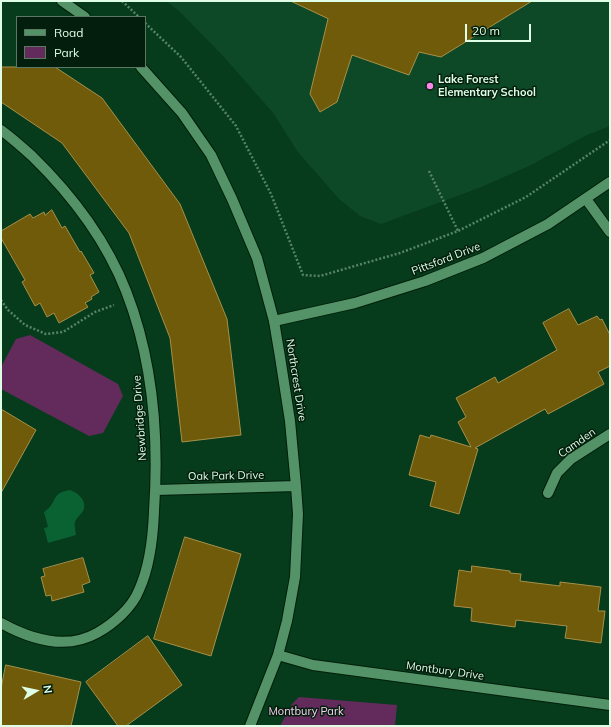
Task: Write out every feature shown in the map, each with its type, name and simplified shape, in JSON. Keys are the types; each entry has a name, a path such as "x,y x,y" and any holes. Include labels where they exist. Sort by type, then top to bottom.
{"street":[{"path":"62,1 84,16"},
{"name":"Northcrest Drive","path":"142,68 182,113 211,155 232,198 257,258 274,321 290,421 296,486 298,514 295,577 287,621 278,655 250,726"},
{"name":"Newbridge Drive","path":"1,130 10,136 54,178 86,218 116,267 129,299 141,339 150,384 154,429 156,490 150,554 139,592 130,605 106,628 93,636 82,640 66,642 33,638 17,632 1,623"},
{"name":"Pittsford Drive","path":"274,321 355,303 424,281 483,258 548,224 610,182"},
{"path":"586,199 610,232"},
{"name":"Camden","path":"548,493 558,473 571,459 610,434"},
{"name":"Oak Park Drive","path":"156,490 296,486"},
{"name":"Montbury Drive","path":"278,655 313,665 610,704"}],"path":[{"path":"122,1 138,16"},
{"path":"146,24 181,57 236,126 271,194 302,275 320,276 400,253 458,231 526,197 610,140"},
{"path":"428,170 458,231"},
{"path":"1,300 8,310 25,324 46,334 64,332 96,312 129,299"}],"shaded area":[{"name":"Lake Forest Elementary School","path":"166,1 610,1 610,126 587,135 529,166 479,188 381,224 360,216 339,199 297,151 274,114 224,57 179,11"},
{"path":"70,490 81,497 84,502 84,509 75,522 76,535 48,543 44,528 48,527 44,512 48,509 59,493"}],"green space":[{"path":"30,335 118,384 123,396 103,433 89,436 1,389 1,367 16,339"},
{"name":"Montbury Park","path":"299,697 397,705 395,726 280,726 292,704"}],"building":[{"path":"291,1 532,1 441,57 419,52 409,75 352,55 337,102 320,112 310,94 328,19"},
{"path":"1,67 57,68 102,98 180,204 227,319 241,435 182,442 170,338 129,233 62,143 1,102"},
{"path":"52,210 62,228 65,226 94,273 90,275 99,292 85,303 88,307 59,323 54,313 47,317 40,303 35,306 22,282 25,280 1,238 1,231 30,214 33,218 44,212 45,215"},
{"path":"569,309 578,325 597,316 600,320 602,319 610,335 610,366 598,372 604,384 548,414 545,409 475,448 478,449 459,514 430,506 436,482 409,475 420,435 430,438 431,435 471,447 458,422 466,417 456,398 495,377 498,383 557,350 543,323"},
{"path":"1,409 36,430 1,493"},
{"path":"185,537 241,554 211,656 154,639"},
{"path":"83,558 90,582 82,585 84,592 52,601 51,595 46,596 41,577 45,576 43,569"},
{"path":"472,566 521,574 520,581 560,586 560,582 601,587 598,611 605,611 601,643 565,638 567,626 516,620 515,627 471,621 472,608 454,606 459,570 471,572"},
{"path":"148,636 182,685 126,726 118,726 86,682"},
{"path":"6,665 81,682 71,726 1,726 1,689"}],"place":[{"name":"Lake Forest Elementary School","path":"430,86"}]}
